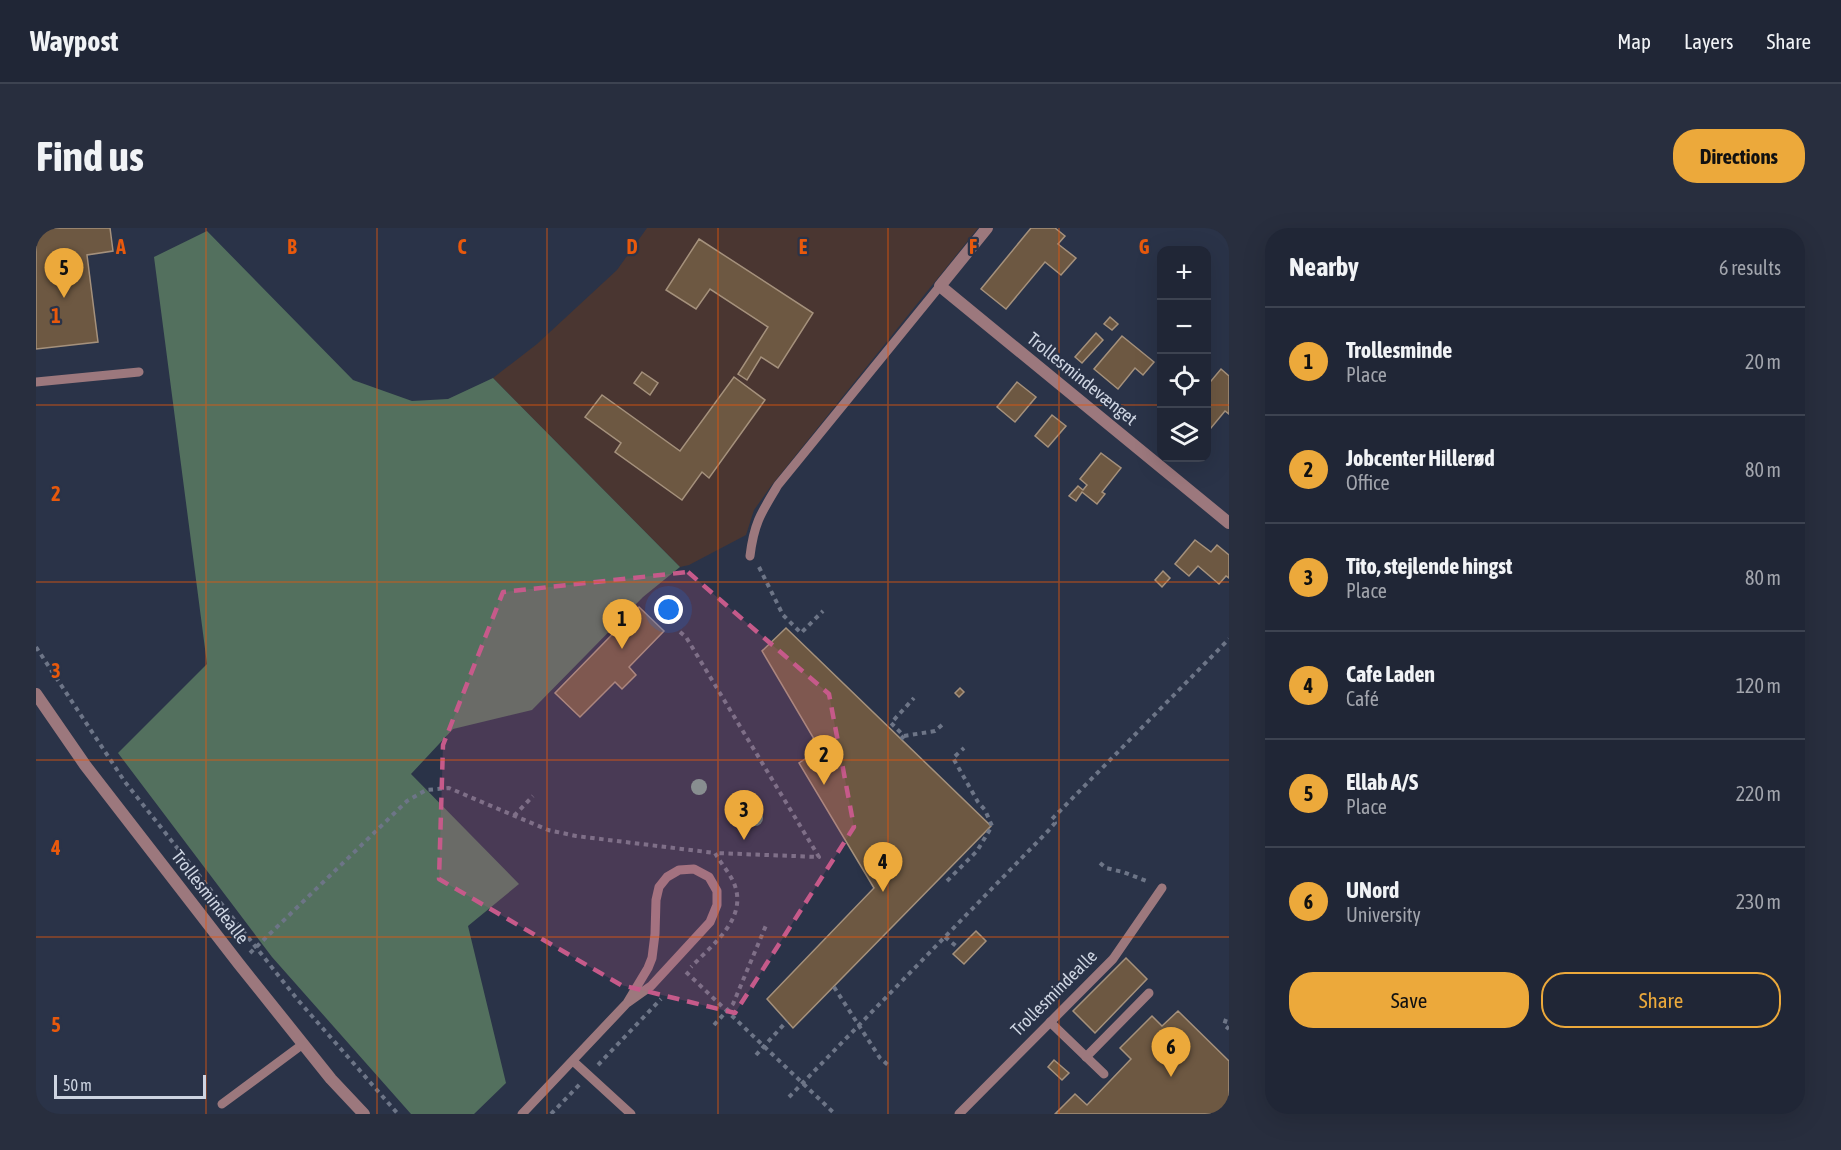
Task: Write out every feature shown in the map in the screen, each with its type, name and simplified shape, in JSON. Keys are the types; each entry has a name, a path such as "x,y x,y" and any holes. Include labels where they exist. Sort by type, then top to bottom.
{"street":[{"path":"940,286 987,228"},
{"name":"Trollesmindevænget","path":"940,286 1229,523"},
{"name":"Trollesmindealle","path":"36,694 85,765 239,964 331,1079 364,1114"}],"lane":[{"path":"753,557 752,537 759,515 778,485 940,286"},
{"path":"36,382 138,372"},
{"path":"522,1114 627,1003 651,986 710,922 717,905 717,891 709,877 694,869 679,870 667,877 659,887 652,958 627,1003"},
{"name":"Trollesmindealle","path":"959,1114 1113,958 1162,888"},
{"path":"1086,1057 1149,993"},
{"path":"1050,1022 1104,1074"},
{"path":"222,1104 303,1044"},
{"path":"573,1060 631,1114"}],"path":[{"path":"753,557 783,615 801,633 823,611"},
{"path":"792,633 797,629"},
{"path":"239,964 407,801 426,790 449,788 548,830 576,836 715,853 819,857 686,637 680,632"},
{"path":"789,1097 1048,831 1055,823 1052,819 1229,639"},
{"path":"36,647 125,782 297,999 398,1114"},
{"path":"914,698 891,723 903,737 935,731 942,725"},
{"path":"947,881 977,851 992,826 986,810 978,802 953,758 964,748"},
{"path":"514,816 533,796"},
{"path":"715,853 732,879 737,892 736,913 724,932 686,972 835,1114"},
{"path":"1100,863 1106,868 1123,872 1162,888"},
{"path":"714,1025 733,1004 767,923"},
{"path":"945,937 956,946"},
{"path":"834,987 880,1058 888,1065"},
{"path":"551,1114 662,998"},
{"path":"1226,1019 1224,1025 1229,1029"},
{"path":"756,1055 787,1021"}],"highlighted area":[{"path":"688,572 829,694 854,827 735,1013 621,985 439,879 443,745 503,592"}],"shaded area":[{"path":"647,228 978,228 771,486 754,510 746,535 689,565 680,567 493,378 537,344 617,270"}],"green space":[{"path":"207,231 353,380 412,401 448,399 493,378 680,567 643,597 532,710 453,729 411,774 519,884 468,926 506,1083 474,1114 411,1114 272,957 118,753 207,664 154,257"}],"building":[{"path":"36,228 110,228 113,251 87,255 98,342 36,349"},
{"path":"1031,228 1055,228 1065,236 1058,244 1076,258 1061,275 1045,262 1006,309 981,289"},
{"path":"699,239 813,313 778,368 761,357 747,380 738,374 768,327 710,289 696,309 666,290"},
{"path":"1110,317 1118,324 1112,330 1104,324"},
{"path":"1096,333 1103,340 1082,363 1075,357"},
{"path":"1122,336 1154,362 1143,375 1135,368 1118,389 1094,369"},
{"path":"1221,369 1229,376 1229,414 1225,411 1211,428 1211,408 1211,381"},
{"path":"642,372 658,383 650,395 634,383"},
{"path":"734,377 765,400 709,478 702,472 682,500 615,452 621,443 585,417 602,395 680,451"},
{"path":"1017,382 1036,397 1015,422 997,407"},
{"path":"1052,415 1066,426 1048,447 1035,436"},
{"path":"1101,453 1121,468 1102,492 1105,494 1097,504 1082,492 1076,501 1069,496 1078,486 1083,490 1087,485 1080,479"},
{"path":"1195,540 1211,552 1217,545 1229,555 1229,578 1226,576 1219,584 1198,566 1189,576 1175,564"},
{"path":"1163,571 1170,578 1162,587 1155,580"},
{"path":"639,607 664,631 629,667 636,675 622,689 615,682 580,717 555,693"},
{"path":"786,628 991,826 793,1028 767,999 874,888 799,763 820,749 762,651"},
{"path":"960,688 964,692 959,697 955,693"},
{"path":"976,931 986,941 964,964 953,954"},
{"path":"1126,958 1147,979 1095,1033 1073,1011"},
{"path":"1178,1011 1229,1061 1229,1114 1055,1114 1075,1094 1087,1105 1131,1059 1120,1048 1152,1016 1162,1026"},
{"path":"1054,1060 1069,1073 1062,1080 1048,1067"}],"place":[{"name":"Ellab A/S","path":"64,298"},
{"name":"Trollesminde","path":"622,649"},
{"name":"Jobcenter Hillerød","path":"824,785"},
{"name":"Tito, stejlende hingst","path":"744,840"},
{"name":"Cafe Laden","path":"883,892"},
{"name":"UNord","path":"1171,1077"}]}
